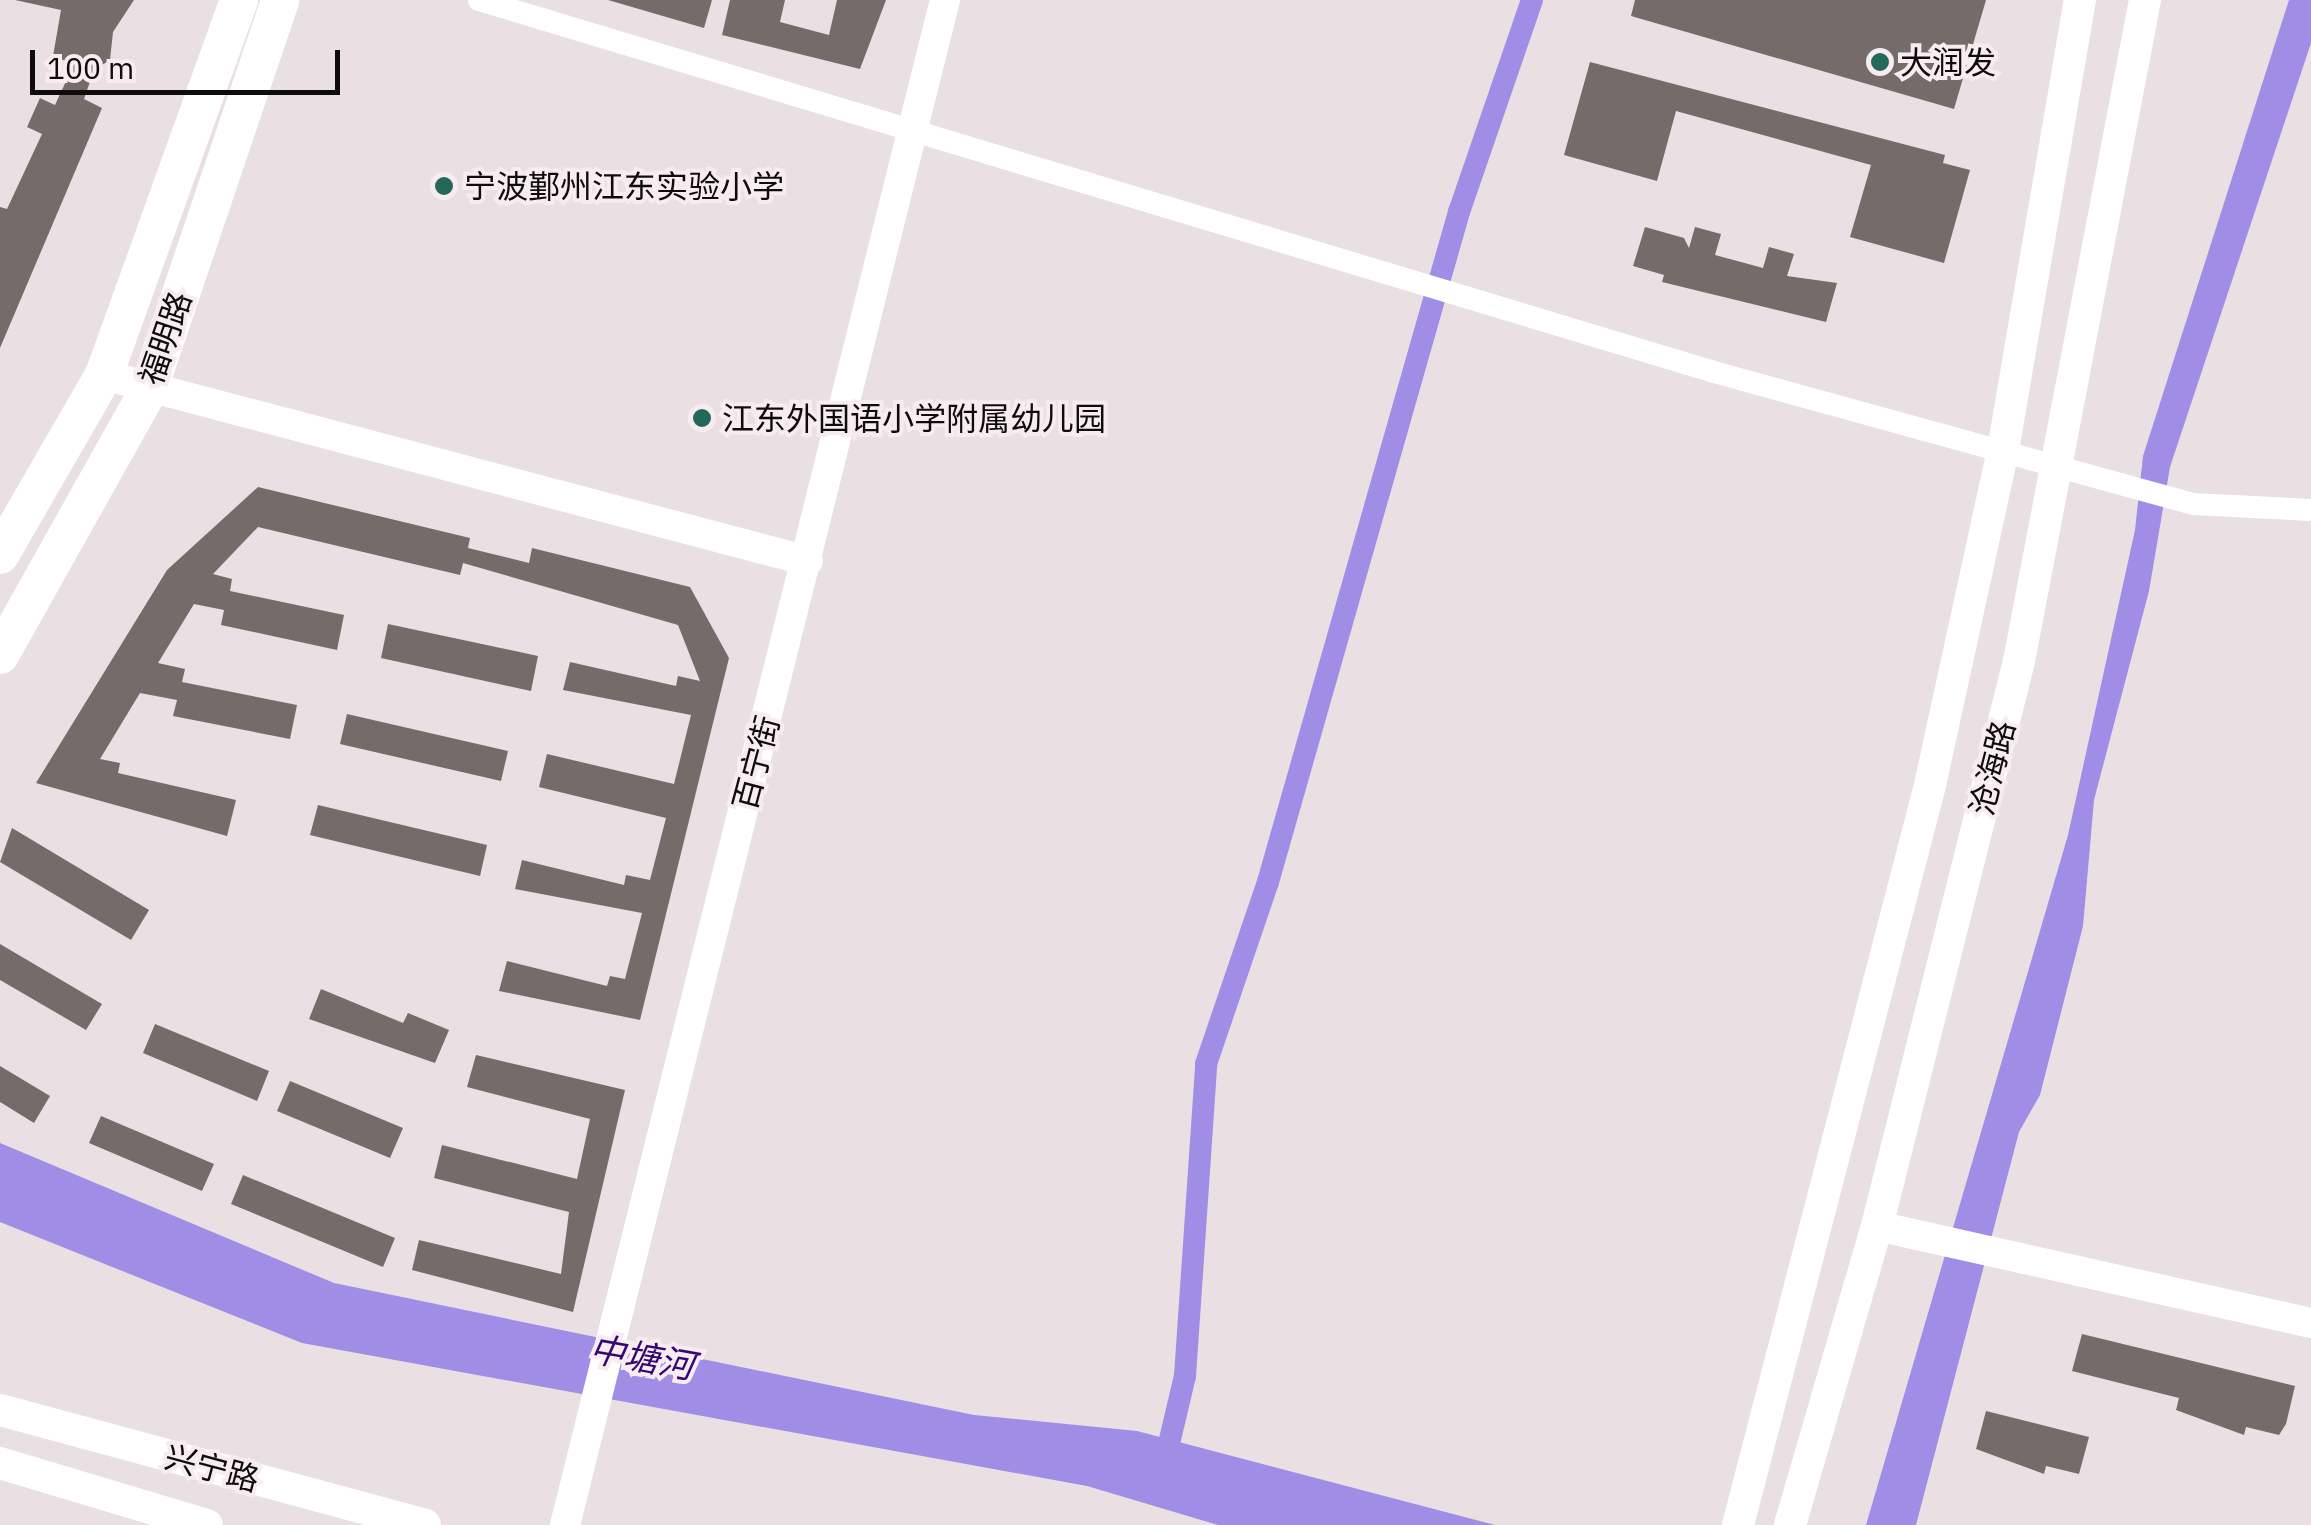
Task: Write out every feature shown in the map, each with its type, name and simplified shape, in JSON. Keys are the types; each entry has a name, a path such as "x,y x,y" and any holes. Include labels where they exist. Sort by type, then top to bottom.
{"main road":[{"name":"福明路","path":"0,555 104,375 239,0"},
{"name":"福明路","path":"0,654 148,391 280,0"},
{"name":"沧海路","path":"1738,1525 1930,785 2003,450 2080,0"},
{"name":"沧海路","path":"1790,1525 1877,1226 2058,467 2145,0"},
{"name":"兴宁路","path":"0,1410 425,1525"},
{"name":"兴宁路","path":"0,1463 207,1525"}],"street":[{"path":"479,0 1437,288 2175,500 2311,510"},
{"name":"百宁街","path":"565,1525 612,1317 808,561 945,0"},
{"path":"104,375 148,391 808,561"},
{"path":"1877,1226 2311,1323"}],"water":[{"path":"2289,0 2311,0 2311,43 2170,467 2149,591 2094,800 2083,926 2040,1095 2019,1132 1916,1525 1866,1525 2068,835 2135,530 2143,456"},
{"name":"中塘河","path":"0,1143 334,1283 974,1415 1137,1431 1495,1525 1218,1525 1087,1486 302,1343 0,1222"}],"building":[{"path":"15,0 134,0 113,32 110,60 94,70 84,99 102,108 0,348 0,207 7,209 42,134 27,127 40,98 55,105 74,64 53,56 61,10"},
{"path":"608,0 712,0 704,28"},
{"path":"730,0 785,0 780,22 829,35 837,0 886,0 860,69 722,35"},
{"name":"大润发","path":"1635,0 1986,0 1954,109 1631,16"},
{"path":"1590,62 1945,155 1943,163 1970,170 1944,263 1850,237 1871,165 1676,111 1657,181 1564,155"},
{"path":"1645,227 1684,238 1689,248 1695,227 1721,234 1715,255 1763,268 1769,247 1794,254 1787,276 1837,283 1826,322 1662,282 1664,275 1633,266"},
{"path":"258,487 470,538 468,548 529,563 532,548 690,587 729,658 640,1020 499,991 507,961 607,986 610,976 625,979 642,913 515,889 522,860 624,885 626,875 650,880 666,818 539,787 547,754 674,784 691,715 563,690 570,662 676,686 678,676 700,681 678,625 463,563 460,575 258,527 213,574 232,579 230,591 344,615 337,650 221,625 224,610 194,604 158,663 185,669 182,682 297,705 290,739 173,716 177,700 140,693 100,759 120,763 118,773 236,800 227,836 36,783 167,570"},
{"path":"388,624 538,656 531,691 381,658"},
{"path":"347,714 508,751 501,781 340,744"},
{"path":"318,805 487,845 480,876 310,835"},
{"path":"12,828 149,910 131,940 0,862"},
{"path":"0,944 102,1004 86,1030 0,980"},
{"path":"321,989 403,1023 408,1013 449,1030 435,1063 309,1019"},
{"path":"155,1024 269,1071 257,1101 143,1053"},
{"path":"476,1055 625,1090 573,1312 412,1270 419,1240 561,1274 569,1212 434,1178 442,1145 577,1179 590,1119 467,1087"},
{"path":"0,1066 50,1096 34,1123 0,1102"},
{"path":"290,1081 403,1128 390,1158 277,1111"},
{"path":"101,1116 214,1164 202,1191 89,1143"},
{"path":"243,1175 395,1238 383,1267 231,1204"},
{"path":"2082,1334 2295,1386 2286,1424 2279,1435 2246,1427 2244,1435 2176,1410 2179,1398 2072,1371"},
{"path":"1986,1411 2089,1437 2079,1474 2046,1466 2044,1474 1976,1449"}],"waterway":[{"path":"1163,1469 1185,1376 1206,1064 1268,882 1459,212 1532,0"}],"place":[{"name":"大润发","path":"1880,62"},
{"name":"宁波鄞州江东实验小学","path":"444,186"},
{"name":"江东外国语小学附属幼儿园","path":"702,418"}]}
